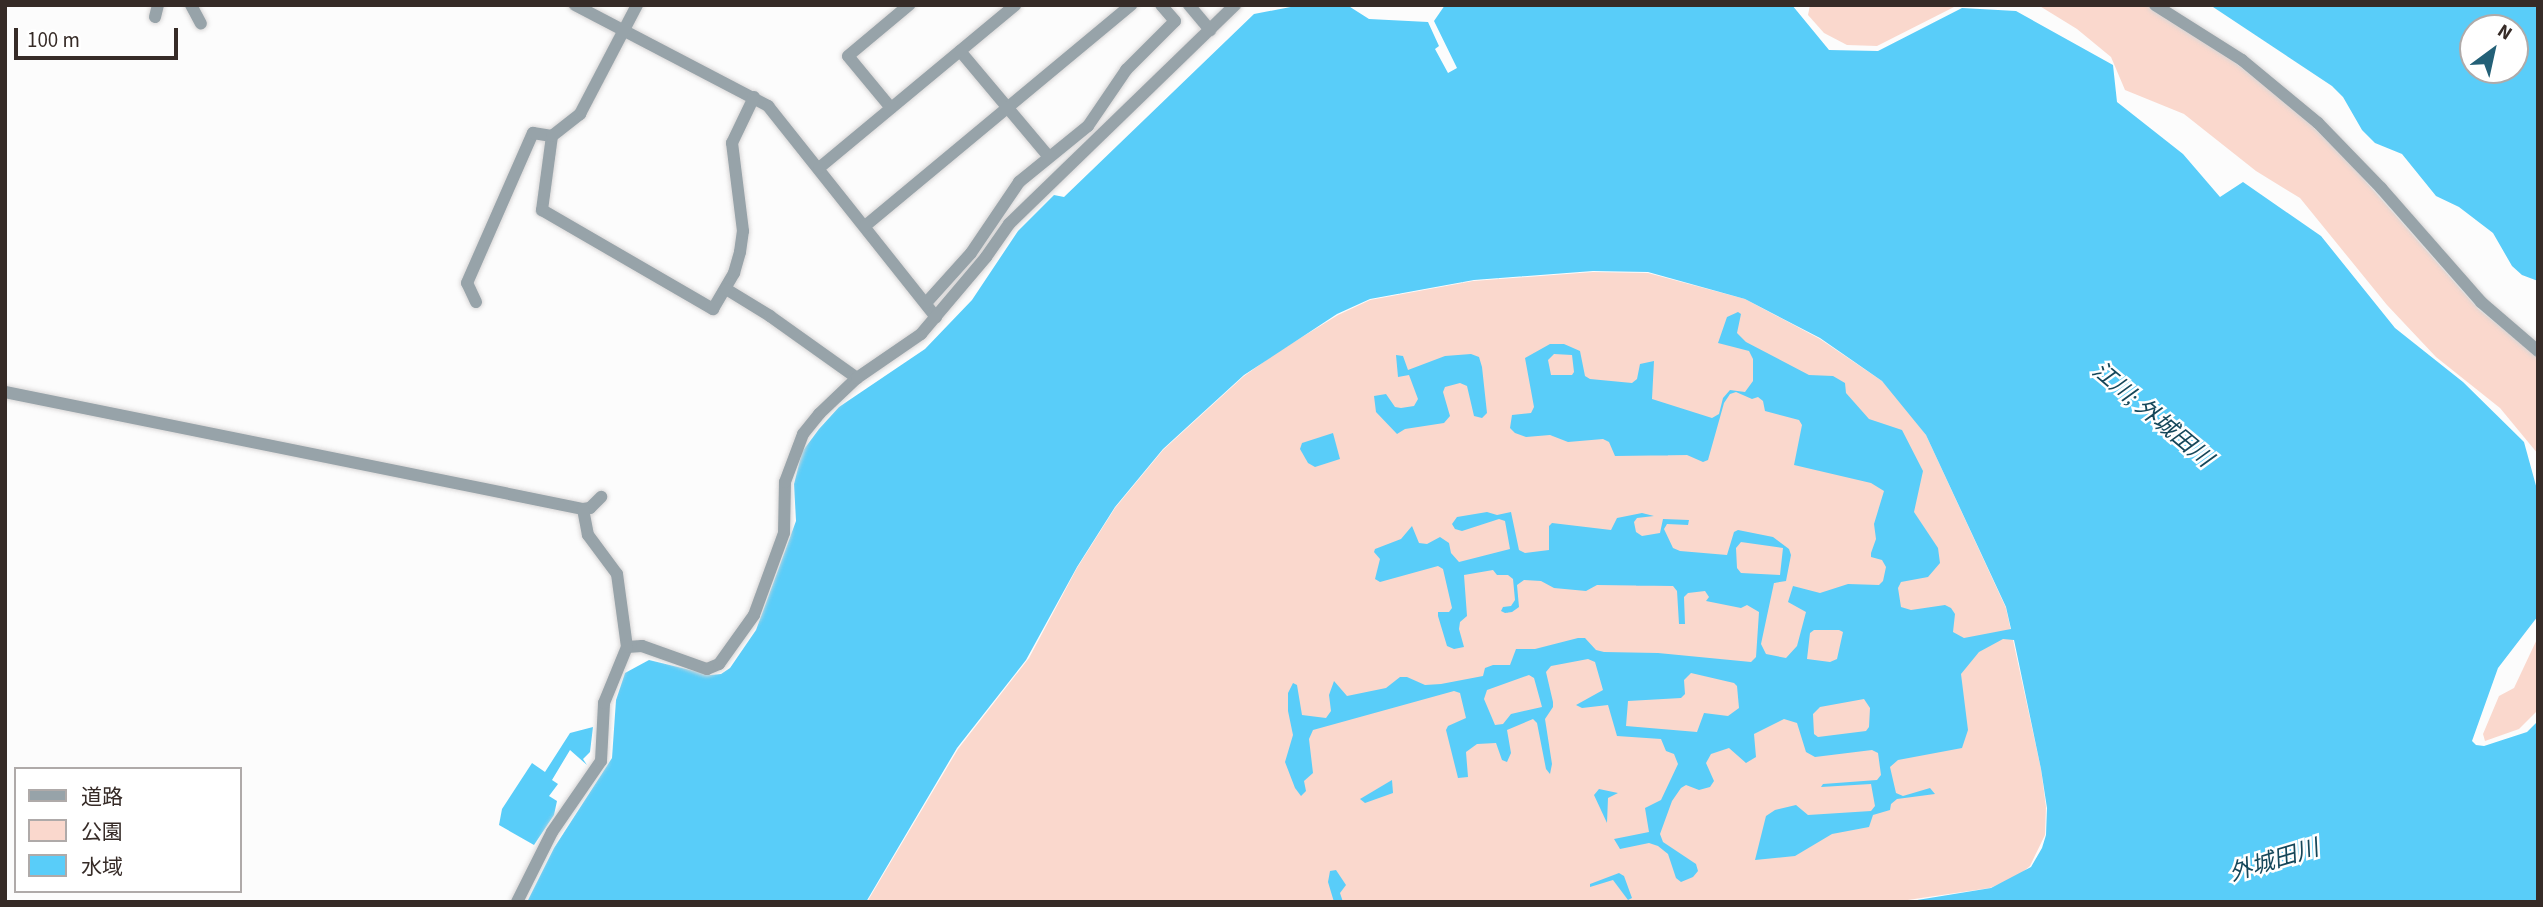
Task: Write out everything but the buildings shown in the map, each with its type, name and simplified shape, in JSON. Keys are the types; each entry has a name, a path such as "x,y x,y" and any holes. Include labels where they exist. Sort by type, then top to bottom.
{"street":[{"path":"191,5 201,24"},
{"path":"575,5 768,106 936,317"},
{"path":"637,5 580,114 552,136 541,209 713,309 734,273 743,231 732,143 754,97"},
{"path":"891,108 848,56 909,5"},
{"path":"818,168 1015,5"},
{"path":"865,226 1131,5"},
{"path":"926,303 971,253 1019,182 1088,126 1135,60 1175,21 1161,5"},
{"path":"1189,5 1210,30"},
{"path":"627,647 642,646 707,668 719,664 754,615 784,533 785,482 793,454 803,434 819,414 857,378 921,334 1009,224 1235,5"},
{"path":"2155,5 2242,60 2318,122 2481,302 2538,351"},
{"path":"960,51 1048,156"},
{"path":"476,302 467,283 533,133 552,136"},
{"path":"726,289 857,378"},
{"path":"5,392 583,509 590,508 600,497"},
{"path":"517,902 552,832 601,761 604,703 627,647 617,574 588,535 583,509"}],"green space":[{"path":"1810,5 1958,5 1877,46 1847,45 1824,33 1808,15"},
{"path":"2038,5 2148,5 2211,44 2297,111 2352,166 2478,309 2538,357 2538,454 2500,408 2436,357 2387,305 2300,198 2256,171 2184,114 2125,90 2111,57 2077,29"},
{"path":"1593,272 1648,273 1745,299 1820,339 1882,381 1926,435 2006,608 2041,769 2046,807 2045,835 2030,866 2018,876 1990,888 1894,902 867,902 958,749 1029,658 1077,568 1115,508 1163,450 1244,376 1338,315 1370,300 1473,281"},
{"path":"2538,637 2538,710 2519,729 2485,741 2483,734 2499,696 2514,688"}],"water":[{"path":"1301,5 1347,5 1369,19 1428,22 1439,46 1435,49 1448,73 1457,68 1434,21 1445,5 1792,5 1829,50 1878,51 1962,8 2016,11 2113,65 2117,102 2183,154 2220,197 2243,182 2321,236 2395,328 2463,382 2524,442 2538,493 2538,616 2498,668 2472,741 2476,745 2484,746 2527,732 2538,721 2538,902 1905,902 1991,888 2031,867 2042,848 2046,835 2047,808 2041,769 2014,640 2003,639 1979,652 1961,674 1968,730 1962,748 1898,760 1890,767 1896,793 1903,796 1930,788 1935,794 1897,799 1891,804 1890,810 1873,815 1869,827 1832,834 1795,856 1755,860 1766,816 1775,810 1796,805 1808,815 1871,811 1875,806 1871,784 1821,787 1823,784 1877,780 1881,775 1878,753 1872,750 1815,757 1806,752 1797,723 1784,719 1754,734 1756,757 1746,763 1729,748 1711,754 1706,763 1714,781 1710,787 1699,790 1686,785 1681,788 1672,801 1660,834 1663,842 1696,864 1698,871 1693,877 1681,882 1676,878 1668,854 1658,846 1649,843 1620,849 1614,839 1649,832 1645,808 1661,800 1678,764 1674,754 1666,751 1661,739 1617,736 1608,705 1582,708 1576,705 1603,690 1595,662 1588,659 1551,666 1546,672 1553,702 1553,707 1545,719 1552,764 1550,774 1546,769 1537,723 1533,719 1507,730 1511,753 1507,762 1502,760 1496,743 1477,744 1466,752 1468,777 1458,778 1446,730 1448,726 1466,718 1460,693 1454,691 1313,730 1309,739 1313,773 1304,781 1306,791 1301,796 1285,762 1293,735 1288,711 1288,693 1293,683 1297,685 1302,715 1326,718 1331,711 1329,695 1334,681 1347,696 1386,688 1400,677 1407,677 1425,685 1441,684 1483,676 1485,668 1493,665 1510,665 1516,649 1535,649 1578,638 1585,638 1596,650 1604,652 1658,653 1751,662 1756,657 1759,612 1747,605 1741,608 1706,601 1709,597 1705,591 1688,593 1684,597 1685,624 1679,624 1677,591 1673,586 1597,585 1586,591 1554,588 1541,581 1524,580 1517,585 1519,607 1505,613 1501,611 1503,607 1511,606 1515,600 1513,579 1508,575 1497,575 1493,570 1464,575 1467,616 1460,622 1459,629 1464,647 1454,649 1447,646 1438,616 1438,612 1449,612 1452,608 1443,569 1438,566 1380,582 1375,579 1380,559 1374,552 1375,549 1401,539 1412,526 1419,543 1427,544 1440,537 1449,543 1451,553 1459,562 1510,549 1505,521 1499,519 1462,531 1455,529 1452,524 1457,517 1487,512 1497,515 1511,512 1519,550 1525,553 1549,550 1549,526 1552,523 1611,530 1617,518 1642,513 1654,516 1637,518 1634,522 1636,532 1642,536 1660,533 1663,519 1689,520 1688,525 1667,524 1664,529 1673,548 1680,551 1727,555 1734,532 1738,530 1773,537 1789,549 1791,555 1786,581 1774,583 1761,644 1766,654 1786,658 1797,646 1806,612 1788,602 1793,586 1820,593 1848,584 1879,585 1883,581 1886,567 1882,560 1871,557 1871,553 1876,539 1874,524 1884,491 1871,483 1794,465 1802,425 1799,420 1765,411 1763,401 1758,397 1752,399 1736,392 1730,394 1724,403 1708,460 1703,462 1687,455 1615,456 1609,442 1603,439 1568,442 1550,435 1526,437 1515,433 1510,428 1512,415 1531,413 1534,407 1525,358 1550,344 1564,344 1580,351 1585,376 1590,379 1632,383 1637,379 1640,364 1654,361 1652,399 1712,418 1719,414 1723,398 1730,390 1745,392 1753,381 1753,359 1749,351 1718,343 1727,317 1738,312 1741,314 1737,333 1746,342 1809,375 1833,376 1845,383 1846,393 1869,419 1902,430 1923,471 1914,512 1938,548 1940,563 1928,577 1901,582 1898,588 1901,607 1911,610 1945,605 1955,614 1953,632 1964,638 2011,629 2006,607 1926,435 1882,381 1820,338 1745,299 1648,272 1593,271 1474,280 1370,299 1337,314 1244,375 1163,449 1115,507 1077,567 1026,660 957,748 866,902 527,902 554,848 612,758 616,700 625,673 649,660 711,675 721,674 730,668 756,630 796,521 794,484 802,452 819,429 839,407 925,349 972,300 1018,231 1054,195 1064,197 1254,14","holes":["1554,354 1572,355 1574,372 1572,375 1551,375 1548,360","1741,542 1783,548 1780,575 1741,573 1737,568 1736,548","1814,630 1843,632 1837,659 1830,662 1807,659 1810,633","1691,673 1734,683 1737,686 1739,708 1728,716 1704,713 1697,732 1626,726 1628,701 1681,698 1685,694 1684,680","1529,675 1534,678 1542,707 1511,714 1503,724 1495,725 1484,699 1487,690","1864,699 1870,708 1869,727 1866,731 1818,737 1814,734 1813,714 1820,707"]},
{"path":"2210,5 2538,5 2538,281 2522,275 2512,266 2493,233 2459,207 2436,196 2402,154 2375,143 2362,130 2343,97 2332,86"},
{"path":"1471,354 1479,357 1482,367 1487,413 1482,418 1474,416 1467,386 1460,383 1445,387 1443,392 1450,416 1444,423 1405,429 1397,434 1376,412 1374,396 1386,394 1395,407 1401,408 1414,406 1418,399 1409,375 1398,377 1396,355 1403,356 1408,370 1445,356"},
{"path":"1333,433 1340,459 1315,467 1308,463 1300,449 1302,443"},
{"path":"593,727 590,752 583,759 587,765 570,750 552,780 558,784 549,796 557,801 554,815 534,845 499,825 502,809 532,763 545,772 570,733"},
{"path":"1392,780 1393,793 1365,803 1360,799"},
{"path":"1599,789 1618,793 1608,798 1607,823 1594,795"},
{"path":"1336,870 1346,885 1340,893 1343,902 1334,902 1328,882 1330,871"},
{"path":"1619,873 1624,876 1632,898 1628,900 1613,880 1590,887 1590,884"}],"water label":[{"name":"江川; 外城田川","path":"2152,415"},
{"name":"外城田川","path":"2274,861"}]}
